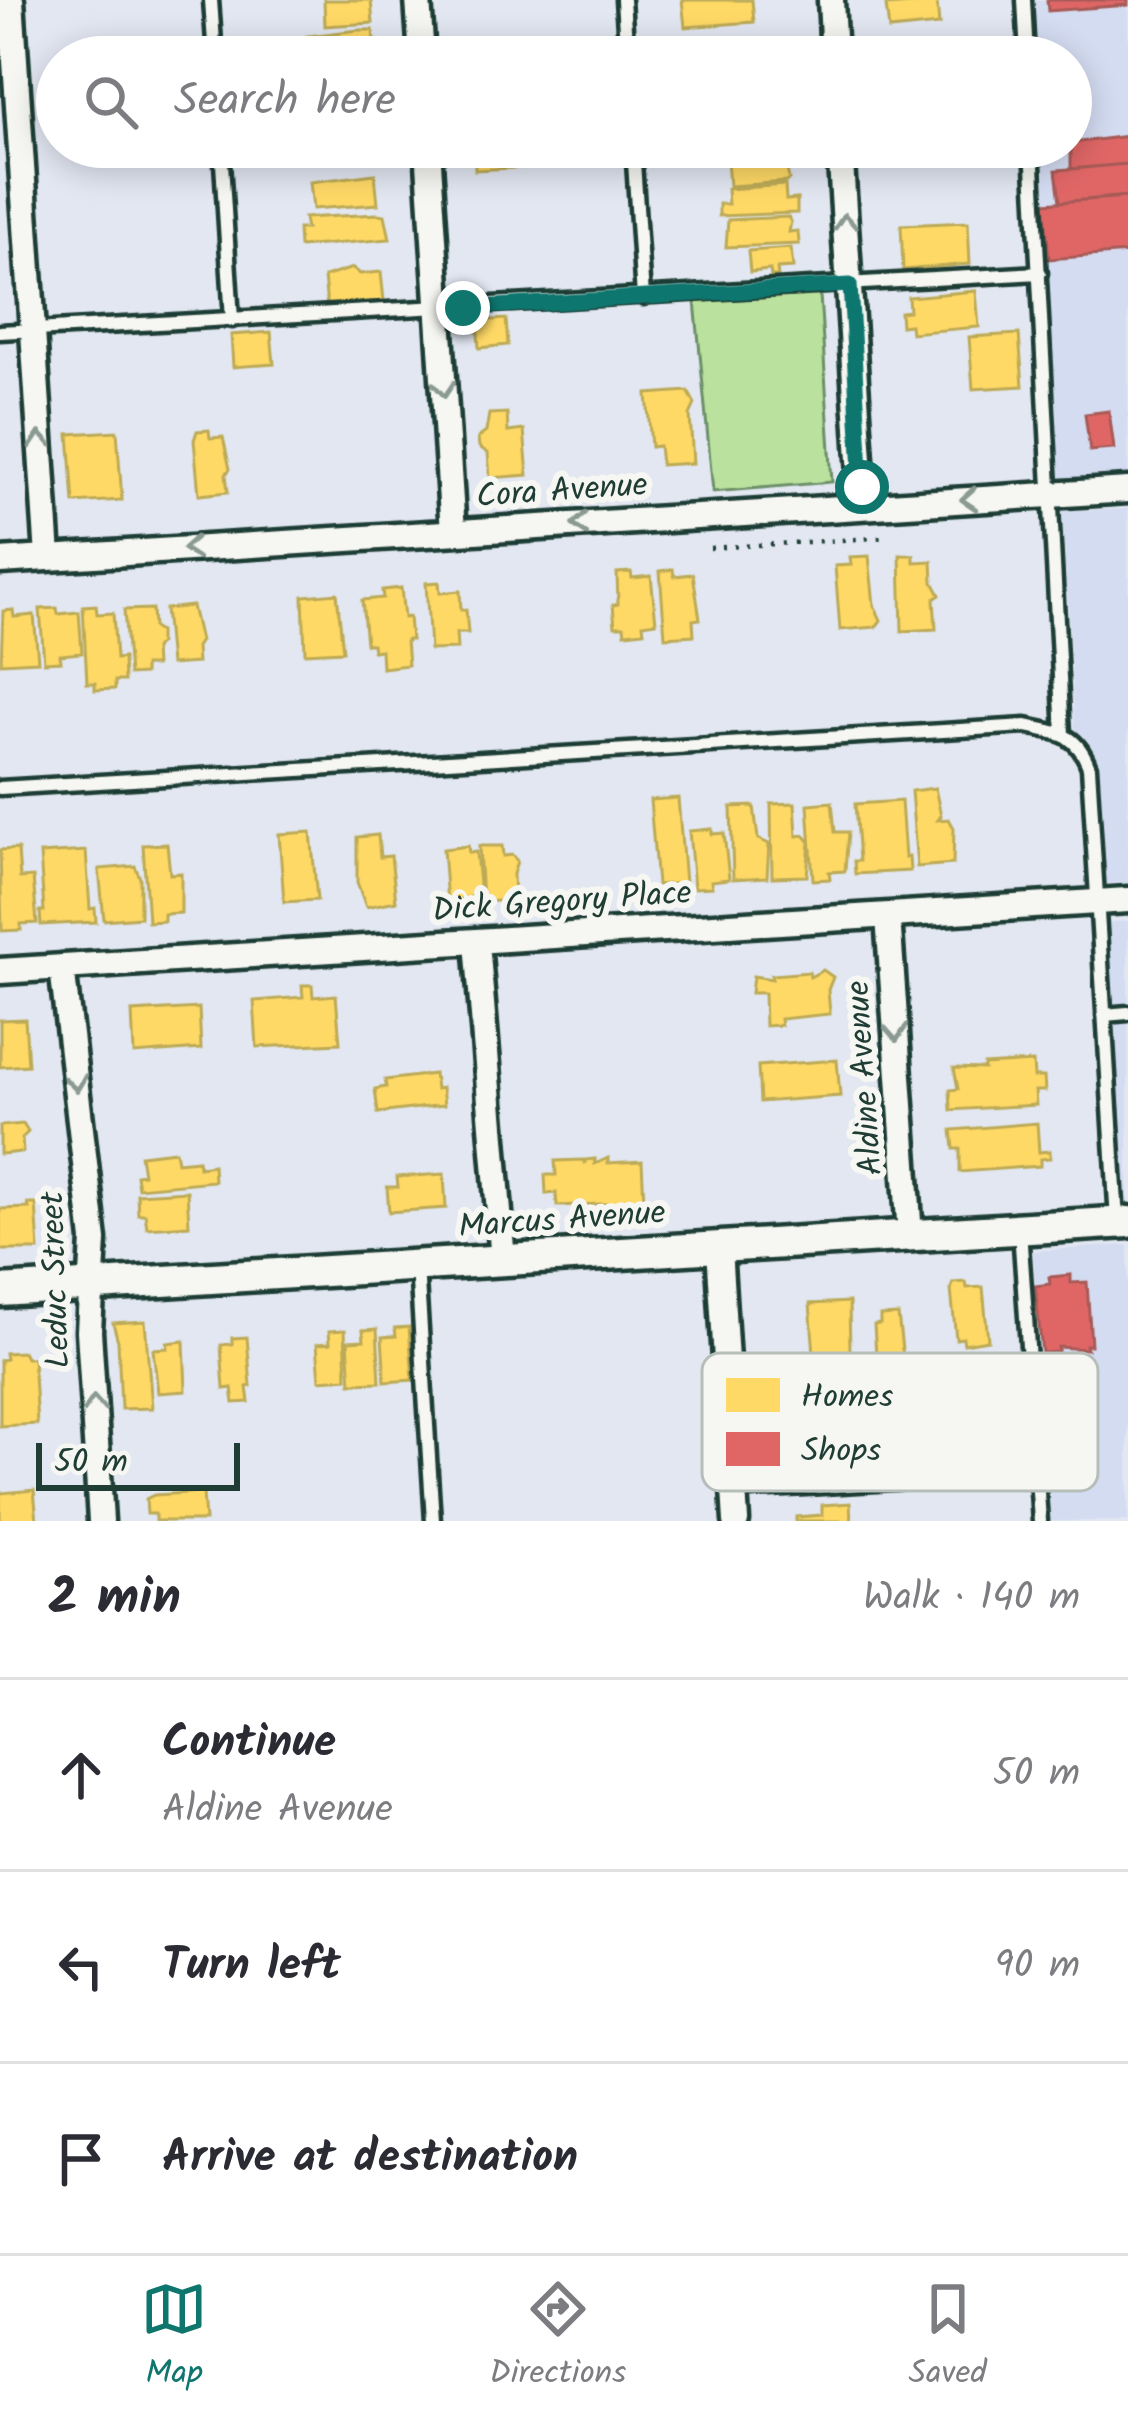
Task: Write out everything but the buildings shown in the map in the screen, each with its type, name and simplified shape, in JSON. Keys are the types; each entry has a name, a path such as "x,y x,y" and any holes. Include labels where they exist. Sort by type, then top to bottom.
{"street":[{"path":"11,0 47,557"},
{"path":"418,0 421,36"},
{"path":"830,0 833,36"},
{"path":"429,168 453,532"},
{"path":"842,168 863,506"},
{"name":"Cora Avenue","path":"0,561 1128,490"},
{"name":"Dick Gregory Place","path":"0,971 1128,900"},
{"name":"Aldine Avenue","path":"888,916 910,1236"},
{"path":"477,942 503,1261"},
{"name":"Leduc Street","path":"62,967 94,1240 89,1330 101,1521"},
{"name":"Marcus Avenue","path":"0,1292 1123,1222"},
{"path":"719,1247 726,1353"},
{"path":"734,1491 736,1521"}],"lane":[{"path":"211,0 214,36"},
{"path":"623,0 626,36"},
{"path":"1024,0 1026,36"},
{"path":"221,168 232,320"},
{"path":"634,168 643,297"},
{"path":"1033,168 1063,734"},
{"path":"0,332 1040,273"},
{"path":"0,788 1026,726 1063,734 1082,748 1089,766 1123,1222"},
{"path":"1104,1015 1128,1013"},
{"path":"1020,1228 1029,1353"},
{"path":"417,1266 434,1521"},
{"path":"1038,1491 1040,1521"}],"path":[{"path":"710,548 889,537"}],"shaded area":[{"path":"1032,0 1128,0 1128,475 1060,480 1042,168 1092,168 1092,36 1035,36"},
{"path":"1128,509 1128,883 1102,884 1091,759 1075,730 1062,511"},
{"path":"1128,921 1128,1201 1123,1202 1102,923"},
{"path":"1128,1245 1128,1521 1051,1521 1049,1491 1098,1491 1098,1353 1040,1353 1033,1251"}],"green space":[{"path":"820,295 832,482 713,492 695,301"}],"route":[{"path":"463,308 850,285 862,487"}]}
